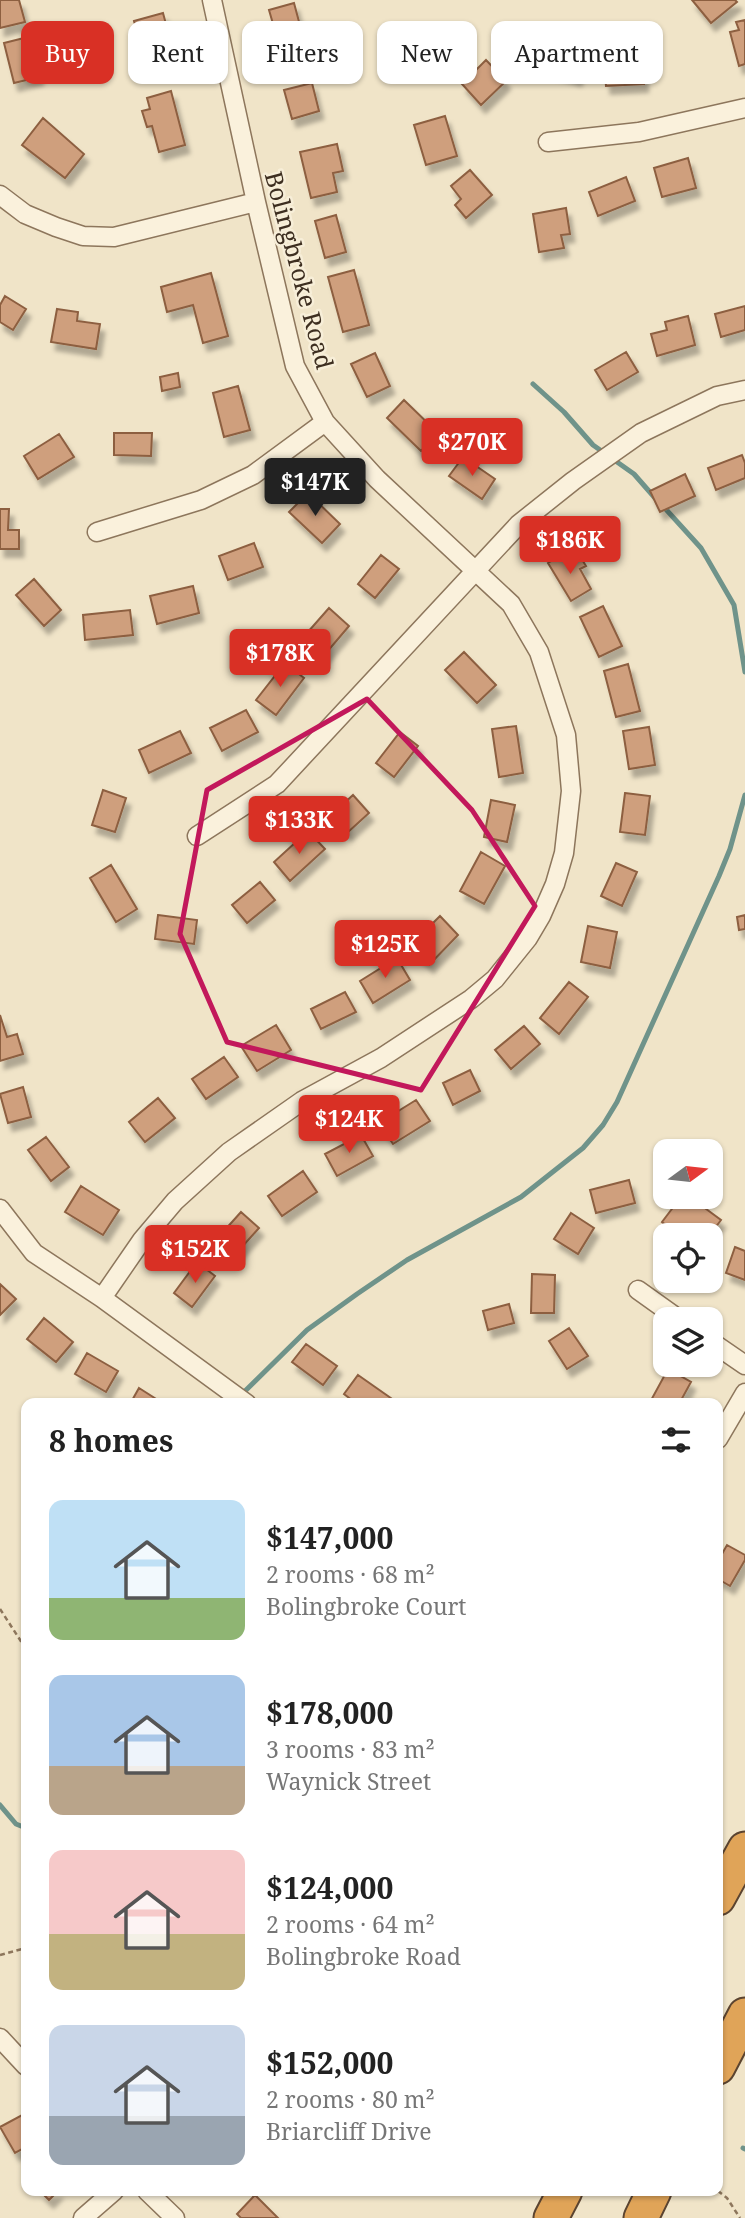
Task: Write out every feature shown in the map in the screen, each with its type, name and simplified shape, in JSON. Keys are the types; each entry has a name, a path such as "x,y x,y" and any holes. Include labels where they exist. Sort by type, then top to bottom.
{"highway":[{"path":"723,1889 745,1849"},
{"path":"723,2057 745,2015"},
{"path":"551,2218 562,2196"},
{"path":"641,2218 652,2196"}],"street":[{"name":"Bolingbroke Road","path":"102,1298 142,1240 175,1201 229,1152 302,1101 381,1059 471,999 512,960 541,916 555,884 564,853 571,791 566,735 539,652 511,604 377,479 325,422 295,366 212,0"},
{"path":"548,142 639,132 745,108"},
{"path":"0,195 25,214 56,227 83,236 114,237 256,202"},
{"path":"197,836 277,784 519,524 573,481 641,433 717,396 745,390"},
{"path":"97,532 201,500 253,475 325,422"},
{"path":"0,1209 34,1253 102,1298 239,1398"},
{"path":"638,1290 662,1307"},
{"path":"723,1350 745,1365"},
{"path":"723,1430 745,1393"},
{"path":"0,2038 21,2061"},
{"path":"83,2218 108,2196"},
{"path":"152,2196 175,2218"}],"path":[{"path":"0,1609 21,1640"},
{"path":"0,1955 21,1949"},
{"path":"723,2195 740,2218"}],"highlighted area":[{"path":"367,699 472,810 535,906 421,1090 227,1042 180,934 207,790"}],"building":[{"path":"0,0 19,0 25,21 0,28"},
{"path":"692,0 735,0 737,2 711,23"},
{"path":"294,3 299,21 272,21 269,10"},
{"path":"163,13 165,21 134,21"},
{"path":"745,20 745,64 739,66 730,32 739,30 736,22"},
{"path":"21,39 21,81 14,83 4,43"},
{"path":"486,60 491,65 491,84 503,84 481,105 462,84 477,84 477,69"},
{"path":"312,84 319,111 292,119 284,90"},
{"path":"606,84 644,84 606,86"},
{"path":"171,91 185,145 159,152 152,126 147,127 142,111 150,109 147,98"},
{"path":"445,116 457,156 426,165 414,125"},
{"path":"43,118 84,154 65,178 22,145"},
{"path":"337,144 343,171 333,173 337,192 311,198 300,152"},
{"path":"688,158 696,188 662,197 654,168"},
{"path":"470,170 492,195 466,218 455,205 461,199 451,186"},
{"path":"626,177 635,201 598,216 589,192"},
{"path":"566,208 570,234 561,235 564,248 539,252 533,214"},
{"path":"336,215 346,252 325,258 315,221"},
{"path":"354,270 369,325 343,332 328,277"},
{"path":"211,273 228,336 203,343 193,305 167,312 161,287"},
{"path":"5,296 26,309 13,330 0,322 0,305"},
{"path":"745,306 745,330 721,337 715,314"},
{"path":"57,309 78,312 77,321 100,324 96,349 51,342"},
{"path":"688,316 695,345 657,356 651,334 667,330 665,322"},
{"path":"626,352 638,372 607,390 595,370"},
{"path":"375,353 390,386 367,397 351,364"},
{"path":"178,373 180,387 162,391 160,377"},
{"path":"238,386 250,430 224,437 213,393"},
{"path":"404,400 438,433 421,451 387,418"},
{"path":"114,433 152,433 151,456 114,455"},
{"path":"59,434 74,457 38,479 24,456"},
{"path":"742,455 745,478 716,490 708,468"},
{"path":"463,457 495,479 482,499 449,476"},
{"path":"685,474 695,496 660,512 650,491"},
{"path":"308,493 340,524 322,543 289,512"},
{"path":"0,509 9,509 8,530 19,530 19,549 0,549"},
{"path":"254,543 263,567 228,580 219,556"},
{"path":"566,552 573,563 581,558 586,566 580,569 591,589 571,601 548,563"},
{"path":"381,555 399,569 375,598 358,584"},
{"path":"34,579 61,610 44,626 16,595"},
{"path":"193,586 199,613 157,624 150,596"},
{"path":"603,606 622,646 599,657 580,617"},
{"path":"329,608 349,626 321,659 300,641"},
{"path":"130,610 133,635 85,640 83,615"},
{"path":"464,652 496,685 477,703 445,670"},
{"path":"285,663 304,678 276,715 256,700"},
{"path":"628,664 640,711 616,717 604,671"},
{"path":"246,710 258,732 222,751 210,728"},
{"path":"516,726 523,773 499,777 492,729"},
{"path":"649,727 655,765 629,769 623,731"},
{"path":"180,731 191,753 149,773 139,750"},
{"path":"400,732 418,746 394,777 376,763"},
{"path":"103,790 126,798 115,832 92,825"},
{"path":"625,793 650,796 645,835 620,832"},
{"path":"353,795 369,813 347,833 331,815"},
{"path":"491,800 515,805 507,842 484,837"},
{"path":"308,831 325,849 290,881 274,862"},
{"path":"481,852 505,866 484,904 460,891"},
{"path":"616,863 637,872 622,906 601,896"},
{"path":"111,865 137,909 116,922 90,878"},
{"path":"260,882 275,900 247,923 232,905"},
{"path":"158,915 197,920 194,944 155,939"},
{"path":"745,915 745,929 739,930 737,917"},
{"path":"440,916 458,935 429,965 410,946"},
{"path":"588,926 617,932 610,968 581,962"},
{"path":"397,958 410,980 373,1003 360,981"},
{"path":"569,982 588,997 559,1034 540,1018"},
{"path":"345,992 356,1012 321,1029 311,1009"},
{"path":"0,1015 7,1037 17,1034 23,1054 0,1061"},
{"path":"276,1025 291,1050 257,1071 241,1046"},
{"path":"524,1026 540,1044 511,1069 495,1050"},
{"path":"224,1057 238,1077 206,1099 192,1079"},
{"path":"470,1070 480,1091 453,1105 443,1083"},
{"path":"23,1087 31,1117 8,1123 0,1094"},
{"path":"158,1098 175,1118 145,1142 129,1122"},
{"path":"416,1100 430,1121 393,1144 379,1123"},
{"path":"361,1135 373,1156 337,1176 325,1154"},
{"path":"46,1137 69,1167 51,1181 28,1150"},
{"path":"303,1171 317,1192 282,1216 268,1196"},
{"path":"629,1180 635,1203 596,1213 590,1190"},
{"path":"81,1186 119,1210 103,1235 65,1212"},
{"path":"672,1209 706,1209 721,1220 719,1223 662,1222"},
{"path":"241,1212 259,1228 233,1257 215,1241"},
{"path":"571,1213 594,1228 578,1254 554,1239"},
{"path":"735,1247 745,1251 745,1280 726,1273"},
{"path":"197,1262 215,1276 192,1307 174,1293"},
{"path":"532,1274 555,1275 554,1313 531,1313"},
{"path":"0,1284 16,1299 0,1315"},
{"path":"509,1304 514,1323 488,1330 483,1311"},
{"path":"44,1318 73,1342 56,1362 27,1339"},
{"path":"569,1328 588,1356 567,1369 549,1341"},
{"path":"306,1344 337,1366 323,1385 292,1362"},
{"path":"87,1353 118,1371 106,1392 75,1374"},
{"path":"358,1375 391,1398 349,1398 344,1394"},
{"path":"664,1377 682,1377 691,1382 682,1398 652,1398"},
{"path":"139,1388 155,1398 133,1398"},
{"path":"727,1545 745,1555 745,1560 730,1586 723,1582 723,1552"},
{"path":"21,2116 21,2150 15,2153 0,2127"},
{"path":"256,2196 278,2218 241,2218 237,2214"}],"waterway":[{"path":"533,384 564,412 593,445 634,474 655,498"},
{"path":"662,505 701,548 734,605 745,672"},
{"path":"241,1395 307,1330 407,1260 521,1197 583,1148 603,1125 617,1102 719,876 730,849 745,795"},
{"path":"0,1805 16,1824 21,1826"},
{"path":"253,2202 255,2196"}]}
